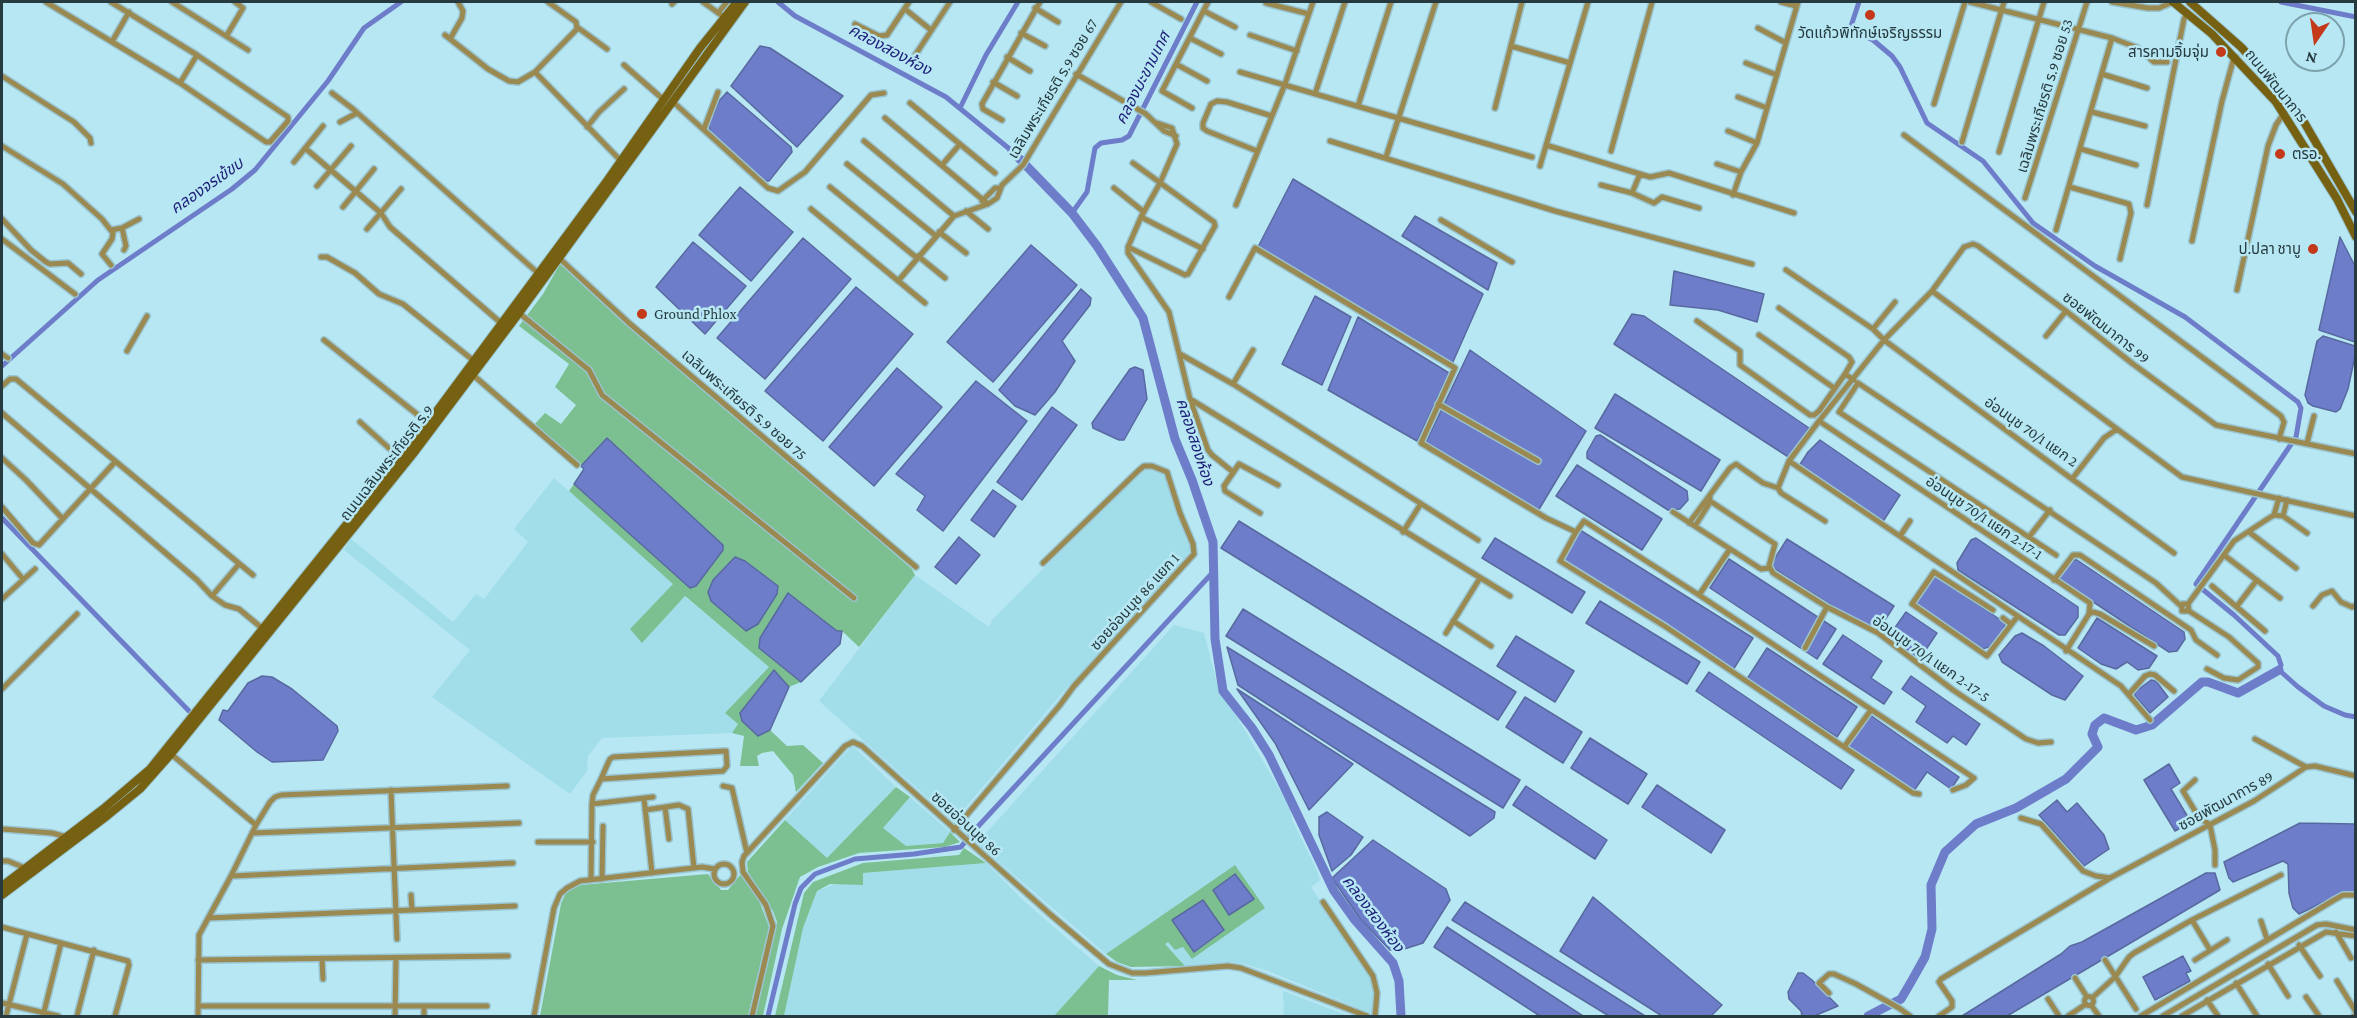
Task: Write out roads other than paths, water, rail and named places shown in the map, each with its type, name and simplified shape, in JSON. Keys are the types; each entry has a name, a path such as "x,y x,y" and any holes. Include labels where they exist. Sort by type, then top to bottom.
{"main road":[{"name":"ถนนพัฒนาการ","path":"2173,2 2236,57 2284,113 2337,199 2355,237"},
{"name":"ถนนพัฒนาการ","path":"2190,2 2241,47 2274,83 2304,122 2355,212"},
{"name":"ถนนเฉลิมพระเกียรติ ร.9","path":"2,886 132,787 150,769 428,423 668,100 721,15 736,3"},
{"name":"ถนนเฉลิมพระเกียรติ ร.9","path":"2,895 140,789 171,754 413,454 473,375 558,258 736,3"}],"street":[{"path":"46,2 113,40 266,142 270,142 288,121 288,117 197,55 111,2"},
{"path":"172,2 248,50"},
{"path":"227,35 243,10 243,6 236,2"},
{"path":"458,2 463,11 447,37 488,69 509,81 518,82 535,72 574,33 577,24"},
{"path":"548,2 607,49"},
{"path":"704,2 721,15"},
{"path":"855,24 883,37 887,35 909,2"},
{"path":"912,60 950,2"},
{"path":"1002,120 982,107 993,82 1040,2"},
{"name":"เฉลิมพระเกียรติ ร.9 ซอย 67","path":"1001,186 1023,165 1120,2"},
{"path":"1151,2 1181,19"},
{"path":"1192,108 1162,91 1208,2"},
{"path":"1236,205 1285,84 1313,2"},
{"path":"1315,94 1345,2"},
{"path":"1358,106 1392,2"},
{"path":"1386,158 1436,2"},
{"path":"1495,108 1522,2"},
{"path":"1540,166 1588,2"},
{"path":"1611,151 1652,2"},
{"path":"1733,195 1741,172 1757,143 1797,4 1781,2"},
{"path":"1934,104 1965,2"},
{"path":"1970,2 2112,38 2138,48 2154,62 2167,62"},
{"path":"1962,142 2004,2"},
{"path":"1999,152 2044,2"},
{"name":"เฉลิมพระเกียรติ ร.9 ซอย 53","path":"2025,198 2087,2"},
{"path":"2112,2 2158,8 2173,2"},
{"path":"1266,3 1309,14"},
{"path":"1035,8 1058,22"},
{"path":"905,9 931,30"},
{"path":"1204,11 1235,27"},
{"path":"113,40 129,12"},
{"path":"2148,205 2184,19 2187,14"},
{"path":"1758,28 1786,43"},
{"path":"1021,33 1045,46"},
{"path":"1250,35 1297,51"},
{"path":"1190,38 1221,54"},
{"path":"2056,230 2112,38"},
{"path":"1511,46 1570,63"},
{"path":"180,83 197,55"},
{"path":"1007,57 1030,71"},
{"path":"2192,241 2222,101 2236,57"},
{"path":"1746,63 1777,75"},
{"path":"1176,64 1207,81"},
{"path":"624,65 704,129 768,188 777,191 805,172 871,95 884,93"},
{"path":"535,72 621,161"},
{"path":"1240,72 1532,157"},
{"path":"1076,74 1146,114 1165,131 1176,136 1175,150 1161,183 1128,247 1131,257 1169,312 1190,399 1208,450 1233,472"},
{"path":"2102,74 2147,88"},
{"path":"2,76 74,122 90,138 91,143"},
{"path":"993,82 1017,96"},
{"path":"587,127 599,112 624,89"},
{"path":"704,129 718,92"},
{"path":"332,93 539,274"},
{"path":"1738,97 1767,108"},
{"path":"1257,150 1207,131 1203,128 1203,123 1212,104 1217,101 1272,116"},
{"path":"910,103 995,172"},
{"path":"2092,112 2145,126"},
{"path":"340,122 357,113"},
{"path":"2236,290 2268,146 2276,125 2284,113"},
{"path":"885,118 988,204"},
{"path":"294,162 323,126"},
{"path":"1728,131 1757,143"},
{"path":"1904,135 2281,416 2284,422 2279,439"},
{"path":"864,141 954,216"},
{"path":"1330,141 1555,211 1752,264"},
{"path":"942,165 960,144"},
{"path":"1546,145 1640,174 1657,176 1669,173 1794,213"},
{"path":"2,146 63,184 111,230 113,237 102,254 111,265"},
{"path":"317,186 351,146"},
{"path":"305,148 357,191 381,213 390,227 501,323"},
{"path":"2081,149 2136,165"},
{"path":"1128,247 1185,275 1188,274 1215,226 1214,222 1133,162"},
{"path":"847,164 966,253"},
{"path":"1717,164 1741,172"},
{"path":"343,207 374,169"},
{"path":"1632,193 1640,174"},
{"path":"1601,184 1632,193 1654,203 1665,197 1699,208"},
{"path":"980,205 983,198 1001,186"},
{"path":"897,281 954,216 988,204 997,198 1001,186"},
{"path":"830,187 945,278"},
{"path":"2070,187 2129,204 2131,213 2120,259"},
{"path":"1114,188 1143,214 1203,249"},
{"path":"367,229 400,189"},
{"path":"811,209 925,303"},
{"path":"966,211 988,229"},
{"path":"2,219 31,250 46,262 54,264 65,261 81,274"},
{"path":"111,230 122,228 139,219"},
{"path":"1441,220 1512,262"},
{"path":"122,228 126,246 124,250"},
{"path":"2,239 75,294"},
{"name":"ซอยพัฒนาการ 99","path":"1856,381 1884,340 1932,291 1964,247 1973,244 2066,311 2205,419 2216,425 2355,454"},
{"path":"1230,297 1255,248 1455,368 1421,443 1546,518 1576,532"},
{"path":"321,256 355,273 379,294 403,304 474,361"},
{"name":"เฉลิมพระเกียรติ ร.9 ซอย 75","path":"558,258 629,322 916,567"},
{"name":"อ่อนนุช 70/1 แยก 2","path":"1786,270 1873,329 1884,340 2072,479 2104,438 2117,429"},
{"path":"1932,291 2182,477 2355,516"},
{"path":"1873,329 1895,302"},
{"path":"1697,321 1740,351 1740,364 1810,415 1817,414 1852,362 1849,357 1779,308"},
{"path":"2046,336 2066,311"},
{"path":"519,313 589,370 602,395 854,598"},
{"path":"128,351 147,316"},
{"path":"1759,335 1834,388"},
{"path":"324,340 428,423"},
{"path":"1233,384 1253,350"},
{"path":"2,354 8,358"},
{"path":"1180,354 1233,384 1478,540"},
{"path":"1845,374 2167,590 2229,637 2258,663 2258,667 2238,680 2224,678 2207,669"},
{"path":"473,375 577,465"},
{"path":"2,386 10,379 16,379 253,575"},
{"path":"1778,488 1789,461 1819,421 1856,381"},
{"path":"1856,381 1839,412 2055,555"},
{"path":"1190,399 1510,596"},
{"path":"1438,404 1538,461"},
{"path":"2,413 213,596 225,605 238,609 263,629"},
{"path":"2307,443 2314,416"},
{"name":"อ่อนนุช 70/1 แยก 2-17-1","path":"1819,421 2090,603 2089,614"},
{"path":"360,422 400,458"},
{"path":"2,458 63,519"},
{"path":"1789,461 2066,651 2121,686 2150,720"},
{"path":"2,507 36,545 41,543 116,462"},
{"path":"2,469 7,463"},
{"path":"1260,513 1226,491 1224,486 1233,472 1239,464 1242,464 1278,485"},
{"path":"1692,525 1730,468 1736,464 1764,483 1778,488 1784,495 1825,521"},
{"name":"ซอยอ่อนนุช 86 แยก 1","path":"954,830 1074,686 1194,554 1193,544 1167,472 1152,466 1144,466 1043,562"},
{"path":"2072,479 2174,553"},
{"path":"1710,498 1775,544 1769,568"},
{"path":"2187,605 2234,540 2274,515 2279,498"},
{"path":"2283,516 2287,500"},
{"path":"1403,532 1420,505"},
{"path":"2029,537 2050,510"},
{"name":"อ่อนนุช 70/1 แยก 2-17-5","path":"1673,512 1761,569 1769,568 1773,573 1827,607 1878,633 1953,690 2026,739 2038,744 2051,742"},
{"path":"2274,515 2283,516 2307,533"},
{"path":"1919,794 1912,793 1675,633 1560,561 1584,521 1974,778 1966,785 1953,790"},
{"path":"1900,536 1910,521"},
{"path":"2249,532 2296,568"},
{"path":"1699,595 1730,549"},
{"path":"2,554 23,579"},
{"path":"2054,580 2073,555 2080,555 2192,630 2196,640 2217,656"},
{"path":"2224,555 2280,597"},
{"path":"213,596 239,564"},
{"path":"2,599 35,569"},
{"path":"1993,610 1934,572 1912,604 1987,656 2017,617"},
{"path":"1446,633 1480,578"},
{"path":"2237,606 2257,580"},
{"path":"2212,586 2265,631"},
{"path":"2313,606 2322,595 2332,591 2341,602 2355,605"},
{"path":"1805,648 1827,607"},
{"path":"2066,651 2089,614 2093,612 2154,646"},
{"path":"2,689 77,614"},
{"path":"2003,618 2012,624"},
{"path":"1454,621 1491,646"},
{"path":"2129,694 2145,676 2150,674 2155,675 2174,691"},
{"path":"1844,747 1871,710"},
{"path":"2255,739 2306,767 2314,766 2355,776"},
{"name":"ซอยอ่อนนุช 86","path":"747,853 845,746 854,742 1109,964 1132,973 1228,966 1241,968 1367,1017"},
{"path":"591,880 593,795 601,778 613,757 722,749 727,753 727,766 723,771 601,778"},
{"path":"171,754 256,825"},
{"name":"ซอยพัฒนาการ 89","path":"1939,1017 1952,1007 1952,1001 1939,982 1941,979 2110,878 2254,801 2306,767"},
{"path":"2195,780 2183,791 2198,816 2210,825 2215,849 2215,865"},
{"path":"198,1017 199,935 270,802 281,795 507,786"},
{"path":"723,786 732,788 747,853 742,862 743,872 766,906 772,926 752,1017"},
{"path":"391,790 397,939"},
{"path":"592,804 653,797"},
{"path":"644,798 652,873"},
{"path":"645,810 679,805 688,809 694,868"},
{"path":"665,807 669,839"},
{"path":"2021,818 2041,824 2083,871 2110,878"},
{"path":"252,833 519,823"},
{"path":"602,879 603,826"},
{"path":"2,830 52,833 67,837"},
{"path":"538,842 593,842"},
{"path":"2,861 25,868"},
{"path":"231,876 513,863"},
{"path":"534,1017 554,908 567,888 580,881 694,868 715,869"},
{"path":"2068,1017 2115,977 2129,957 2192,920 2281,875"},
{"path":"411,895 412,910"},
{"path":"2140,1017 2267,939 2343,896 2355,895"},
{"path":"1323,902 1373,976 1377,993 1375,1017"},
{"path":"208,918 515,906"},
{"path":"2192,920 2210,951"},
{"path":"2261,921 2267,939"},
{"path":"2163,1017 2322,924 2355,930"},
{"path":"2,927 127,960 129,963 115,1017"},
{"path":"2175,1009 2181,1017 2326,932 2355,936"},
{"path":"2336,932 2350,958"},
{"path":"6,1017 27,934"},
{"path":"2296,938 2320,976"},
{"path":"2195,960 2227,940"},
{"path":"44,1015 61,943"},
{"path":"77,1017 94,950"},
{"path":"198,960 508,956"},
{"path":"395,1017 396,958"},
{"path":"321,959 322,979"},
{"path":"2105,960 2136,1009"},
{"path":"2268,964 2288,996"},
{"path":"1829,993 1819,983 1829,974 1834,974 1865,989 1910,1017"},
{"path":"2075,978 2098,1017"},
{"path":"2337,981 2355,1015"},
{"path":"2236,983 2257,1016"},
{"path":"2306,997 2319,1017"},
{"path":"2048,999 2059,1017"},
{"path":"2207,1000 2218,1017"},
{"path":"2,1003 58,1017"},
{"path":"198,1006 487,1006"},
{"path":"424,1006 424,1017"}],"water":[{"path":"760,46 770,48 843,96 797,147 731,86"},
{"path":"727,92 791,147 792,152 769,181 765,181 710,131 709,125 719,101"},
{"path":"1293,179 1483,294 1452,364 1258,247"},
{"path":"740,187 793,232 751,281 699,235"},
{"path":"1415,216 1497,263 1488,290 1402,236"},
{"path":"2340,237 2355,266 2355,342 2319,330"},
{"path":"803,238 851,279 765,379 717,338"},
{"path":"693,242 746,286 705,334 656,287"},
{"path":"1031,245 1077,285 993,382 947,342"},
{"path":"1674,271 1764,294 1757,322 1718,310 1670,305"},
{"path":"856,287 913,334 823,441 765,391"},
{"path":"1081,289 1091,298 1090,305 1062,341 1075,361 1055,392 1035,415 1015,406 999,390"},
{"path":"1315,296 1351,317 1322,385 1282,364"},
{"path":"1632,314 1644,316 1809,428 1790,458 1614,344"},
{"path":"1358,317 1449,373 1417,441 1328,390"},
{"path":"2323,336 2355,346 2348,389 2340,409 2336,412 2313,406 2308,403 2305,395 2317,341"},
{"path":"1470,350 1586,431 1538,511 1426,442"},
{"path":"1135,367 1143,370 1147,399 1124,440 1119,440 1093,428 1092,423 1130,369"},
{"path":"897,368 942,407 874,486 829,447"},
{"path":"976,381 1027,421 943,531 917,510 925,496 896,474"},
{"path":"1615,394 1720,460 1701,491 1595,428"},
{"path":"1052,407 1077,425 1022,500 997,482"},
{"path":"1600,435 1687,491 1688,500 1680,509 1668,510 1587,458 1587,452 1596,436"},
{"path":"607,438 723,545 723,550 696,586 690,588 574,484 584,469 581,466"},
{"path":"1820,440 1900,495 1882,523 1799,466"},
{"path":"1577,465 1662,519 1642,550 1556,496"},
{"path":"993,490 1016,506 994,537 971,520"},
{"path":"1239,521 1516,692 1498,720 1221,548"},
{"path":"1580,530 1753,638 1733,670 1560,561"},
{"path":"959,537 980,555 956,584 935,567"},
{"path":"1495,538 1585,592 1572,613 1482,558"},
{"path":"1976,538 2078,607 2078,617 2065,635 2059,635 1958,570 1957,563 1971,540"},
{"path":"1787,539 1894,606 1876,634 1770,566"},
{"path":"735,557 745,561 778,586 777,594 758,624 746,631 711,601 708,592 713,580"},
{"path":"1729,559 1836,629 1817,659 1710,588"},
{"path":"2071,560 2077,560 2184,632 2185,639 2177,651 2169,652 2060,580 2060,575"},
{"path":"1936,576 2005,623 2004,630 1992,646 1982,649 1919,606 1916,599 1932,577"},
{"path":"788,593 837,631 842,631 840,644 801,682 759,648 760,638"},
{"path":"1600,601 1700,662 1687,684 1586,623"},
{"path":"1243,609 1520,780 1503,808 1226,636"},
{"path":"1906,612 1937,633 1919,660 1887,639"},
{"path":"2097,618 2157,656 2149,668 2138,670 2127,662 2116,669 2101,664 2078,648"},
{"path":"2022,633 2044,646 2083,676 2065,700 2052,695 2002,662 1999,655 2015,636"},
{"path":"1843,635 1882,661 1871,678 1892,692 1884,704 1823,664"},
{"path":"1516,636 1574,671 1555,702 1497,666"},
{"path":"1227,647 1495,812 1494,818 1470,836 1238,685"},
{"path":"1767,648 1857,707 1837,737 1747,679"},
{"path":"774,670 789,687 770,730 758,736 742,721 740,713"},
{"path":"1709,672 1854,770 1841,789 1696,691"},
{"path":"262,676 272,677 292,689 337,726 338,731 323,760 272,762 219,720 223,710 228,711 248,683"},
{"path":"1911,676 1980,724 1966,745 1953,736 1947,743 1916,722 1926,706 1902,689"},
{"path":"2151,680 2156,681 2168,697 2150,713 2135,696 2135,692"},
{"path":"1237,689 1353,764 1309,810 1275,743"},
{"path":"1525,697 1582,732 1563,763 1506,727"},
{"path":"1870,715 1959,777 1951,789 1927,772 1913,792 1848,746"},
{"path":"1590,738 1647,774 1628,804 1571,768"},
{"path":"2169,764 2180,783 2171,789 2191,822 2175,831 2144,780"},
{"path":"1657,785 1725,830 1711,853 1642,807"},
{"path":"1526,786 1607,840 1595,859 1513,805"},
{"path":"2057,800 2067,812 2077,803 2104,835 2109,849 2084,866 2039,815"},
{"path":"1327,812 1363,837 1351,855 1332,871 1319,835 1319,817"},
{"path":"2300,823 2355,824 2355,893 2338,895 2299,914 2293,908 2289,893 2288,864 2283,861 2233,882 2229,878 2224,862"},
{"path":"1373,840 1446,889 1450,900 1423,943 1398,951 1390,950 1361,920 1332,878"},
{"path":"2206,873 2215,873 2220,890 2007,1016 1962,1016 2061,954 2070,946 2082,942"},
{"path":"1235,874 1254,899 1229,915 1213,890"},
{"path":"1593,897 1722,1005 1711,1016 1662,1016 1560,951"},
{"path":"1203,900 1224,930 1194,952 1172,920"},
{"path":"1465,902 1645,1016 1609,1016 1452,920"},
{"path":"1447,927 1583,1016 1540,1016 1434,947"},
{"path":"2183,956 2191,971 2186,973 2190,981 2155,1000 2143,977"},
{"path":"1798,973 1803,973 1812,980 1838,1006 1814,1016 1802,1016 1801,1011 1789,999 1788,992"}],"waterway":[{"name":"คลองจรเข้ขบ","path":"2,366 98,280 232,189 255,170 328,81 364,28 401,2"},
{"name":"คลองสองห้อง","path":"778,2 795,16 946,97 1012,151"},
{"path":"960,108 986,55 1018,2"},
{"name":"คลองมะขามเทศ","path":"1072,213 1087,192 1095,148 1101,143 1122,140 1129,136 1197,2"},
{"path":"1859,2 1850,29 1873,40 1892,56 1900,67 1927,123 1983,161 2033,223 2095,266 2185,317 2298,402 2301,408 2296,437 2196,584 2278,656 2281,665 2279,670 2298,687 2324,706 2356,717"},
{"name":"คลองมะขามเทศ","path":"2281,2 2356,17"},
{"name":"คลองสองห้อง","path":"1012,151 1072,213 1097,246 1143,318 1175,439 1213,542 1215,639 1223,691 1252,728 1269,755 1334,891 1354,919 1393,963 1399,981 1401,1016"},
{"path":"2,518 189,711"},
{"path":"768,1016 795,904 801,888 815,874 855,859 961,847 1215,570"},
{"path":"1868,1016 1901,999 1911,982 1925,957 1932,929 1931,885 1945,852 1976,824 2016,808 2066,779 2098,747 2092,734 2095,725 2104,718 2136,730 2152,725 2202,682 2238,693 2279,670"}],"place":[{"name":"วัดแก้วพิทักษ์เจริญธรรม","path":"1870,15"},
{"name":"สารคามจิ้มจุ่ม","path":"2221,52"},
{"name":"ตรอ.","path":"2280,154"},
{"name":"ป.ปลา ชาบู","path":"2313,249"},
{"name":"Ground Phlox","path":"642,314"}]}
